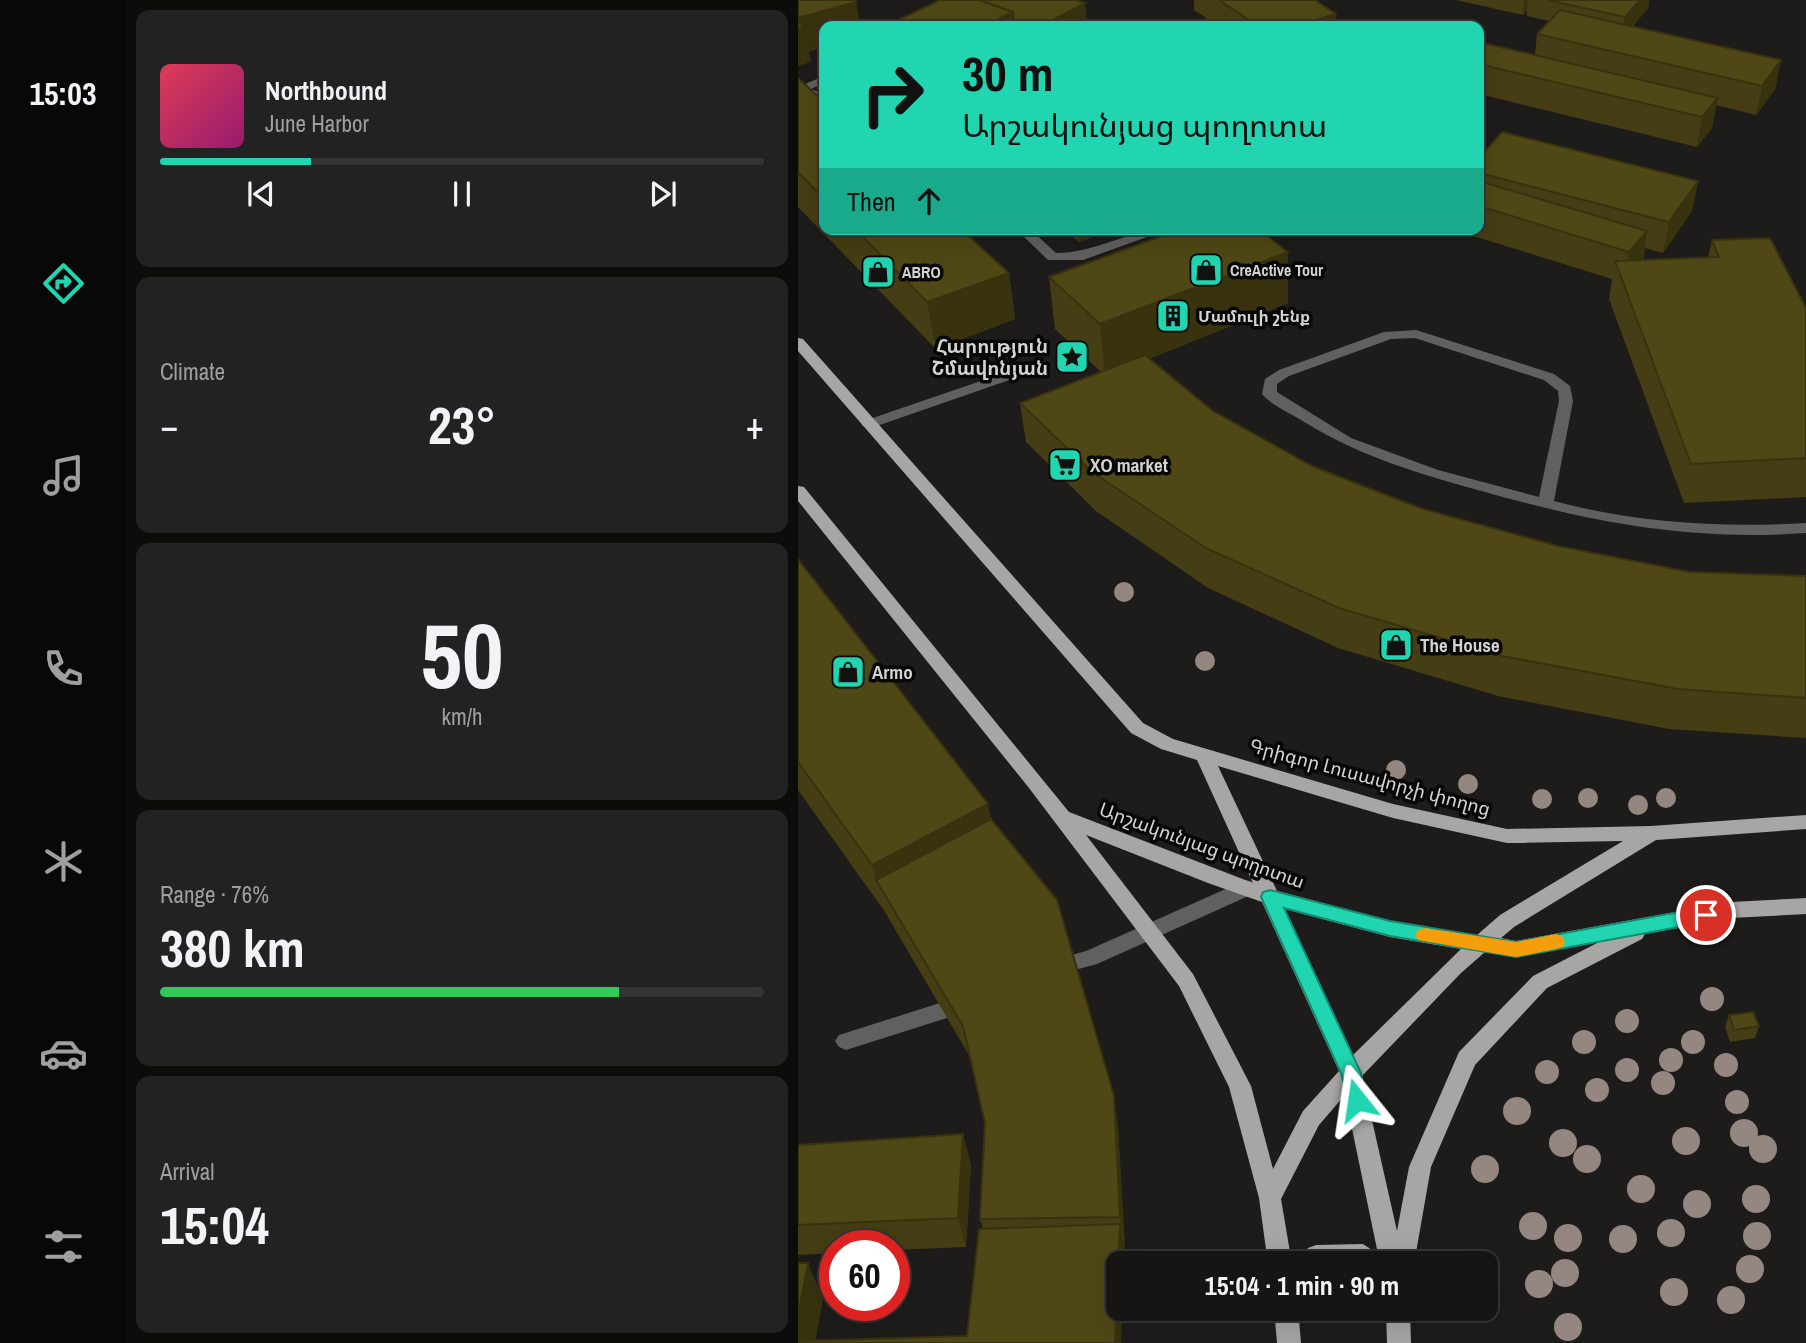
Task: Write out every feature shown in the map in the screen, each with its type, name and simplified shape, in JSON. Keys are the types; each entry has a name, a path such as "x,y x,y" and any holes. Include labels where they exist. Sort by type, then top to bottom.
{"main road":[{"path":"798,342 1137,728 1167,744 1205,757 1351,1073 1389,1251"},
{"name":"Արշակունյաց պողոտա","path":"798,491 1064,818 1151,930 1186,980 1240,1086 1270,1198 1278,1251"},
{"name":"Գրիգոր Լուսավորչի փողոց","path":"1205,757 1393,811 1507,836 1651,833 1806,822"},
{"name":"Արշակունյաց պողոտա","path":"1064,818 1270,897 1390,929 1478,945 1516,949 1654,924"},
{"name":"Գրիգոր Լուսավորչի փողոց","path":"1270,1198 1311,1118 1351,1073 1478,945 1507,921 1651,833"},
{"path":"1404,1251 1420,1167 1467,1059 1540,982 1654,924 1731,910 1806,906"},
{"path":"1287,1321 1289,1343"},
{"path":"1398,1321 1399,1343"}],"lane":[{"path":"800,90 819,81"},
{"path":"800,90 819,96"},
{"path":"1029,235 1053,257 1078,257 1145,235"},
{"path":"1545,503 1566,401 1565,389 1549,377 1416,334 1390,335 1284,373 1270,382 1269,394 1346,441 1433,472 1545,503 1644,524 1760,531 1806,528"},
{"path":"869,424 1042,364"},
{"path":"1071,963 1090,958 1246,888"},
{"path":"846,1041 943,1011"}],"building":[{"path":"798,0 854,0 856,2 798,18"},
{"path":"940,0 980,0 1013,12 995,21 896,21"},
{"path":"980,0 1076,0 1085,3 1051,21 1014,21 1013,12"},
{"path":"1219,0 1315,0 1336,14 1312,21 1250,21"},
{"path":"1547,0 1640,0 1625,17"},
{"path":"1560,10 1781,60 1762,86 1537,34"},
{"path":"1484,43 1718,98 1702,117 1484,65"},
{"path":"798,78 819,97 819,194 798,172"},
{"path":"1502,132 1698,181 1669,222 1484,174 1484,152"},
{"path":"1484,182 1647,231 1629,252 1484,208"},
{"path":"861,235 968,235 1009,273 927,302"},
{"path":"1164,235 1266,235 1288,252 1100,324 1049,277"},
{"path":"1770,238 1806,308 1806,458 1691,464 1615,261 1719,257 1712,240"},
{"path":"1145,355 1213,411 1312,466 1420,508 1558,546 1690,572 1806,576 1806,698 1678,689 1502,656 1339,608 1206,548 1092,472 1020,403"},
{"path":"798,559 988,804 872,865 798,762"},
{"path":"991,819 1057,900 1114,1096 1120,1217 980,1219 985,1123 963,1026 876,880"},
{"path":"1753,1012 1759,1026 1734,1030 1729,1015"},
{"path":"963,1134 958,1218 798,1225 798,1145"},
{"path":"1120,1224 1119,1251 1106,1251 1106,1321 1116,1321 1115,1343 799,1343 967,1336 979,1229"},
{"path":"798,1263 808,1263 798,1316"}],"slow traffic":[{"path":"1425,935 1516,949 1556,942"}],"place":[{"name":"CreActive Tour","path":"1206,270"},
{"name":"ABRO","path":"878,272"},
{"name":"Մամուլի շենք","path":"1173,316"},
{"name":"Հարություն Շմավոնյան","path":"1072,357"},
{"name":"XO market","path":"1065,465"},
{"name":"The House","path":"1396,645"},
{"name":"Armo","path":"848,672"}],"route":[{"path":"1357,1100 1351,1073 1270,897 1390,929 1516,949 1706,915"}]}
